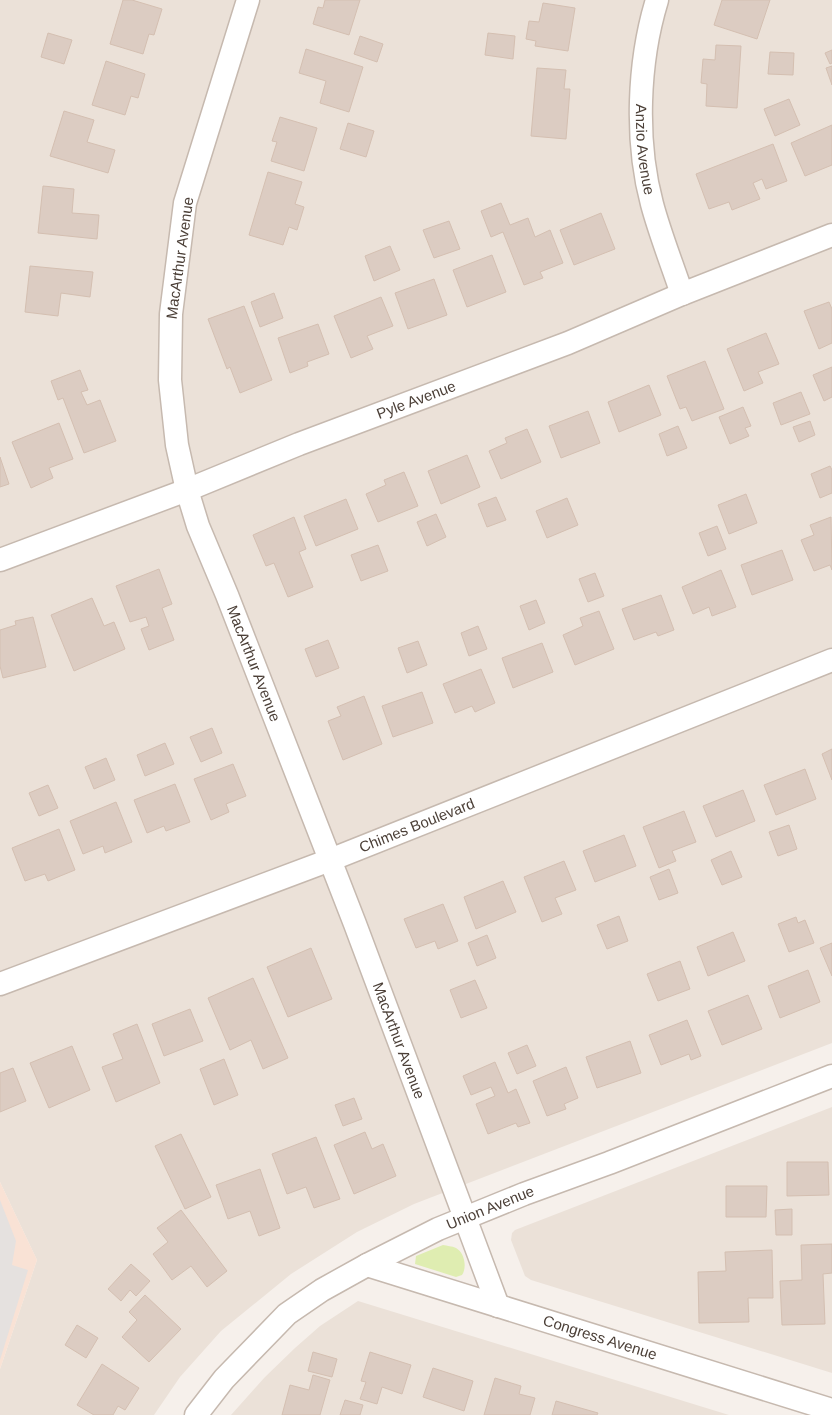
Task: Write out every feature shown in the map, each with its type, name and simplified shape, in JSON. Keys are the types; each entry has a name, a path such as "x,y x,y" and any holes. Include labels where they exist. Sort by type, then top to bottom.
{"street":[{"name":"MacArthur Avenue","path":"248,0 185,203 171,314 170,380 177,445 187,490 198,526 227,595 330,860 498,1306"},
{"name":"Anzio Avenue","path":"657,0 648,42 643,79 641,126 644,159 652,203 682,294"},
{"name":"Pyle Avenue","path":"0,560 187,490 299,444 568,343 682,294 832,235"},
{"name":"Chimes Boulevard","path":"0,984 330,860 832,660"},
{"name":"Union Avenue","path":"196,1415 224,1379 287,1314 322,1290 367,1265 438,1229 832,1076"},
{"name":"Congress Avenue","path":"367,1265 832,1410"}],"shaded area":[{"path":"0,0 832,0 832,1043 414,1204 357,1232 291,1274 221,1331 180,1377 154,1415 0,1415 0,1369 37,1260 0,1182"},
{"path":"832,1107 832,1373 531,1280 525,1276 511,1240 512,1233 515,1230"},
{"path":"0,1182 37,1260 0,1369"},
{"path":"0,1200 16,1241 12,1265 28,1270 0,1360"},
{"path":"358,1301 729,1415 231,1415 265,1377 295,1348 320,1326"}],"green space":[{"path":"443,1245 456,1248 461,1253 465,1265 462,1275 456,1277 415,1264 416,1256"}],"building":[{"path":"123,0 132,0 162,9 154,35 149,34 143,54 110,44"},
{"path":"325,0 360,0 349,35 313,24 318,7 323,8"},
{"path":"722,0 770,0 757,39 714,25"},
{"path":"543,3 575,8 568,51 535,46 536,41 526,39 529,21 539,22"},
{"path":"48,33 72,40 64,64 41,57"},
{"path":"488,33 515,36 513,59 485,55"},
{"path":"360,36 383,44 377,62 354,54"},
{"path":"716,45 741,46 737,108 706,106 707,84 701,83 703,59 715,60"},
{"path":"306,49 363,67 349,112 320,103 326,81 299,73"},
{"path":"832,50 832,63 830,64 825,53"},
{"path":"770,52 794,53 793,75 768,74"},
{"path":"106,61 145,74 138,98 131,96 125,115 92,105"},
{"path":"832,66 832,85 826,68"},
{"path":"537,68 566,70 564,89 570,89 566,139 531,136"},
{"path":"789,99 800,125 775,136 764,109"},
{"path":"64,111 94,120 87,142 115,150 108,173 50,156"},
{"path":"280,117 317,128 304,171 271,161 277,142 272,141"},
{"path":"348,123 374,131 366,157 340,149"},
{"path":"832,125 832,165 805,176 791,143"},
{"path":"773,144 787,181 766,189 762,179 753,183 760,199 732,210 729,202 709,209 696,174"},
{"path":"268,172 302,182 295,204 304,207 297,230 289,227 283,245 249,235"},
{"path":"43,186 74,189 72,213 99,215 97,239 38,233"},
{"path":"501,203 510,225 528,218 535,237 550,230 563,263 540,272 543,278 524,285 503,232 491,237 481,211"},
{"path":"601,213 615,249 574,265 560,230"},
{"path":"449,221 460,249 434,258 423,230"},
{"path":"390,246 400,270 374,281 365,256"},
{"path":"492,255 506,292 467,307 453,270"},
{"path":"30,266 93,272 90,297 61,293 58,316 25,312"},
{"path":"434,279 447,315 408,329 395,293"},
{"path":"274,293 283,318 260,327 251,302"},
{"path":"381,297 393,326 367,336 373,349 351,358 334,316"},
{"path":"829,302 832,309 832,343 819,349 804,311"},
{"path":"244,306 272,380 240,393 230,367 227,369 208,319"},
{"path":"318,324 329,354 307,362 308,366 290,373 278,338"},
{"path":"766,333 779,364 758,372 763,383 744,391 727,349"},
{"path":"705,361 724,409 692,421 686,407 680,409 667,376"},
{"path":"832,367 832,397 824,401 813,375"},
{"path":"80,370 88,390 81,392 87,405 100,400 116,441 84,453 63,398 58,400 51,381"},
{"path":"649,385 661,415 619,432 608,402"},
{"path":"801,392 810,414 781,425 773,403"},
{"path":"743,407 751,426 745,428 749,436 730,444 719,417"},
{"path":"588,411 600,443 561,458 549,426"},
{"path":"810,421 815,435 799,442 793,427"},
{"path":"59,423 73,459 49,468 53,478 31,488 12,442"},
{"path":"678,426 687,448 667,456 659,434"},
{"path":"527,429 541,462 501,479 489,451 507,443 505,438"},
{"path":"467,455 480,487 441,504 428,471"},
{"path":"0,457 9,484 0,487"},
{"path":"830,466 832,470 832,493 820,498 811,474"},
{"path":"404,472 418,506 378,522 366,494 386,485 384,480"},
{"path":"746,494 757,523 729,534 718,505"},
{"path":"496,497 506,520 487,527 478,504"},
{"path":"567,498 578,525 547,538 536,511"},
{"path":"346,499 358,529 316,546 304,516"},
{"path":"436,514 446,537 427,546 417,522"},
{"path":"294,517 306,549 299,552 313,587 288,597 274,563 266,566 253,535"},
{"path":"831,517 832,570 830,565 814,571 801,540 814,535 810,525"},
{"path":"717,526 726,549 708,556 699,533"},
{"path":"378,545 388,571 361,581 351,555"},
{"path":"782,550 793,580 752,595 741,565"},
{"path":"159,569 172,604 162,608 174,640 149,650 141,629 149,626 146,617 130,622 116,586"},
{"path":"721,570 736,607 712,616 709,607 693,614 682,587"},
{"path":"595,573 604,596 588,602 579,579"},
{"path":"661,595 674,630 658,636 656,632 634,640 622,609"},
{"path":"92,598 104,626 114,622 125,649 74,671 51,615"},
{"path":"536,600 545,623 529,630 520,606"},
{"path":"599,611 614,649 575,665 563,635 583,626 580,618"},
{"path":"33,617 46,667 3,678 0,666 0,630 16,625 15,621"},
{"path":"478,626 487,649 469,656 461,633"},
{"path":"328,640 339,668 316,677 305,649"},
{"path":"418,641 427,665 407,673 398,648"},
{"path":"542,643 553,672 513,688 502,658"},
{"path":"481,669 495,703 475,712 472,706 455,713 443,684"},
{"path":"422,692 433,723 393,737 382,706"},
{"path":"364,696 382,744 343,760 328,721 341,716 337,707"},
{"path":"212,728 222,753 201,762 190,737"},
{"path":"165,743 174,764 145,776 137,755"},
{"path":"832,749 832,780 822,754"},
{"path":"106,758 115,780 94,789 85,767"},
{"path":"233,764 246,796 226,804 229,812 211,820 194,779"},
{"path":"805,769 816,799 776,815 764,785"},
{"path":"175,784 190,822 166,831 164,826 147,833 134,800"},
{"path":"48,785 58,808 39,816 29,793"},
{"path":"743,790 755,821 716,837 703,806"},
{"path":"116,802 132,842 105,853 103,846 83,854 70,821"},
{"path":"684,811 696,842 672,851 676,861 659,868 643,827"},
{"path":"789,825 797,849 778,856 769,832"},
{"path":"59,829 75,870 48,881 45,874 25,881 12,848"},
{"path":"624,835 636,866 595,882 583,851"},
{"path":"731,851 742,877 722,885 711,860"},
{"path":"564,861 576,890 555,898 562,914 542,922 524,877"},
{"path":"669,869 678,893 659,900 650,877"},
{"path":"503,881 516,912 476,929 464,897"},
{"path":"443,904 458,941 438,949 435,941 416,948 404,919"},
{"path":"619,916 628,941 607,949 597,925"},
{"path":"796,917 798,923 805,920 814,943 789,952 778,924"},
{"path":"733,932 745,961 708,976 697,947"},
{"path":"487,935 496,958 477,966 468,943"},
{"path":"832,943 832,976 820,948"},
{"path":"311,948 332,999 288,1017 267,967"},
{"path":"680,961 690,989 658,1001 647,974"},
{"path":"808,970 820,1002 780,1018 768,986"},
{"path":"253,978 288,1058 263,1069 251,1040 230,1050 208,998"},
{"path":"475,980 487,1008 461,1018 450,990"},
{"path":"748,995 762,1029 722,1045 708,1011"},
{"path":"190,1009 203,1041 164,1056 152,1024"},
{"path":"687,1020 701,1056 691,1060 689,1054 661,1065 649,1035"},
{"path":"137,1024 160,1083 116,1102 102,1067 123,1059 113,1034"},
{"path":"630,1041 641,1073 597,1088 586,1057"},
{"path":"527,1045 536,1066 517,1074 508,1053"},
{"path":"72,1046 90,1090 49,1108 30,1063"},
{"path":"224,1059 238,1095 214,1105 200,1069"},
{"path":"495,1062 508,1093 516,1089 530,1123 518,1127 516,1123 488,1134 476,1104 495,1096 491,1087 471,1095 463,1076"},
{"path":"566,1067 578,1098 564,1104 566,1109 547,1116 533,1081"},
{"path":"13,1068 26,1101 0,1112 0,1073"},
{"path":"354,1098 362,1119 343,1126 335,1105"},
{"path":"365,1132 372,1149 383,1144 396,1176 354,1194 334,1145"},
{"path":"181,1134 211,1197 185,1209 155,1146"},
{"path":"316,1137 340,1199 314,1208 306,1187 287,1194 272,1154"},
{"path":"787,1162 828,1162 829,1195 787,1196"},
{"path":"260,1169 280,1228 259,1236 250,1211 228,1219 216,1185"},
{"path":"726,1186 767,1186 766,1217 726,1217"},
{"path":"792,1209 792,1235 776,1235 775,1210"},
{"path":"181,1210 227,1271 207,1287 191,1266 172,1280 153,1254 168,1242 157,1228"},
{"path":"832,1244 832,1273 823,1274 825,1324 782,1325 780,1281 802,1280 801,1245"},
{"path":"772,1250 773,1298 748,1298 749,1322 699,1323 698,1272 726,1271 725,1252"},
{"path":"131,1264 150,1281 136,1296 130,1290 121,1301 108,1289"},
{"path":"145,1295 181,1329 149,1362 122,1337 137,1320 129,1312"},
{"path":"77,1325 98,1338 86,1358 65,1345"},
{"path":"313,1352 337,1359 332,1377 308,1371"},
{"path":"370,1352 411,1365 402,1394 382,1387 377,1404 360,1399 366,1382 361,1381"},
{"path":"102,1364 139,1388 125,1410 118,1406 113,1415 94,1415 77,1405"},
{"path":"433,1368 473,1381 464,1411 423,1397"},
{"path":"313,1375 330,1380 320,1415 282,1415 290,1385 309,1390"},
{"path":"495,1378 521,1386 519,1394 535,1398 530,1415 484,1415"},
{"path":"345,1400 363,1405 360,1415 340,1415"},
{"path":"556,1401 598,1413 597,1415 552,1415"}]}
